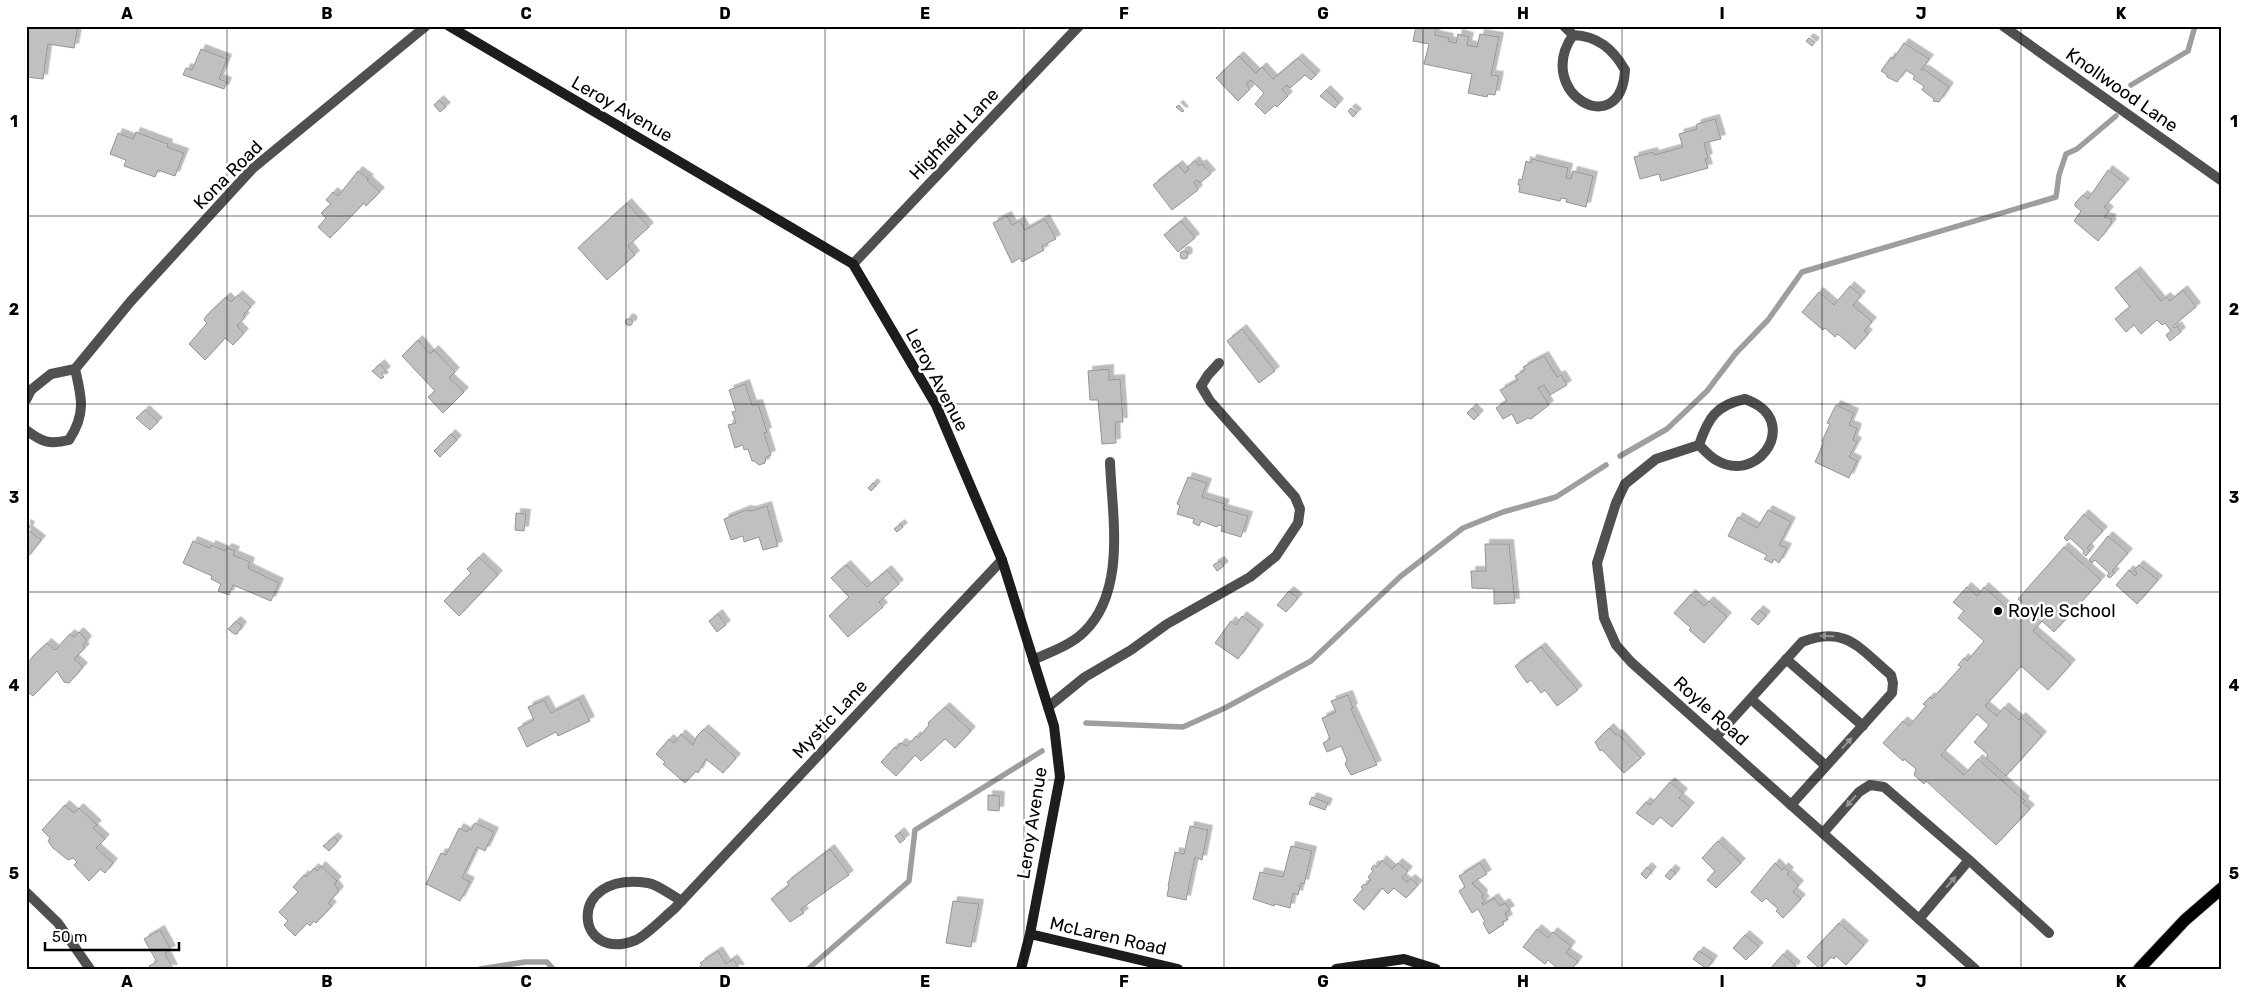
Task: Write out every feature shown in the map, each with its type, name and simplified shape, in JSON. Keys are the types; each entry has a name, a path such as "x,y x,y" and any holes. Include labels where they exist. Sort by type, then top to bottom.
{"main road":[{"path":"2140,969 2185,920 2222,888"}],"street":[{"name":"Kona Road","path":"75,369 131,301 252,169 426,26"},
{"name":"Leroy Avenue","path":"449,26 853,264 936,405 1002,560 1048,707 1057,745 1060,777 1030,934 1021,969"},
{"name":"Highfield Lane","path":"853,264 1079,26"},
{"path":"1564,26 1573,35 1583,36 1604,44 1613,52 1625,70 1621,90 1614,100 1606,106 1584,103 1567,87 1562,74 1563,59 1567,44 1573,35"},
{"name":"Knollwood Lane","path":"2003,26 2222,181"},
{"path":"1048,707 1085,677 1132,650 1190,610 1250,576 1276,556 1298,523 1300,509 1295,497 1216,408 1201,386 1219,363"},
{"path":"26,400 31,390 51,374 75,369 82,407 78,426 69,440 53,444 37,438 26,430"},
{"path":"1745,399 1760,406 1770,420 1772,440 1762,457 1747,465 1732,466 1715,460 1699,445 1705,426 1715,411 1731,402 1745,399"},
{"name":"Royle Road","path":"1699,445 1656,459 1625,484 1616,503 1597,563 1604,618 1616,645 1631,662 1975,969"},
{"path":"1033,660 1063,646 1084,633 1104,602 1110,585 1114,550 1110,462"},
{"name":"Mystic Lane","path":"682,901 650,884 614,883 596,893 589,908 587,920 592,933 606,944 621,944 638,939 682,901 1002,560"},
{"path":"1716,737 1802,642 1818,636 1835,636 1849,640 1891,674 1893,683 1892,694 1791,805"},
{"path":"1786,659 1863,726"},
{"path":"1750,699 1826,766"},
{"path":"1823,833 1860,792 1870,785 1884,787 1969,860 2049,933"},
{"path":"1919,919 1969,860"},
{"path":"26,892 58,923 90,969"},
{"name":"McLaren Road","path":"1030,934 1178,969"},
{"path":"1336,969 1404,959 1436,969"}],"building":[{"path":"26,26 78,26 74,48 48,44 43,79 26,77"},
{"path":"1416,26 1437,26 1435,35 1449,38 1448,41 1456,43 1458,34 1469,37 1467,45 1477,47 1480,34 1499,37 1491,75 1499,76 1495,95 1488,94 1487,97 1468,93 1472,74 1424,64 1429,44 1413,41"},
{"path":"1809,38 1815,42 1812,46 1806,41"},
{"path":"1904,43 1929,59 1921,70 1925,70 1949,87 1939,102 1933,101 1934,99 1922,90 1924,86 1913,79 1915,76 1906,70 1897,82 1887,77 1881,71 1891,57 1893,59"},
{"path":"201,49 227,59 219,79 227,82 224,89 183,75 186,68 192,70"},
{"path":"1239,56 1256,73 1262,67 1273,79 1298,58 1316,75 1311,80 1305,75 1290,88 1287,85 1282,89 1288,96 1277,107 1275,105 1265,114 1255,104 1264,93 1251,80 1246,84 1250,89 1238,101 1216,78"},
{"path":"1326,90 1339,103 1335,108 1320,96"},
{"path":"439,100 446,107 440,112 434,105"},
{"path":"1179,105 1184,111 1182,112 1176,107"},
{"path":"1351,108 1357,113 1353,117 1348,111"},
{"path":"1715,119 1721,139 1704,143 1708,158 1705,159 1708,168 1661,181 1659,174 1640,179 1634,157 1653,152 1654,155 1683,147 1679,134 1697,129 1697,124"},
{"path":"136,132 168,144 167,147 184,153 175,176 158,170 155,177 124,166 126,160 110,154 118,133 133,139"},
{"path":"1532,159 1568,168 1566,178 1571,179 1573,171 1593,176 1586,207 1566,202 1567,199 1561,198 1560,201 1519,192 1519,179 1522,180 1526,161 1531,163"},
{"path":"1195,161 1199,166 1202,164 1211,174 1200,183 1197,180 1194,182 1198,190 1172,210 1153,185 1178,165 1185,173 1189,169 1187,167"},
{"path":"2108,170 2125,183 2104,207 2109,211 2104,217 2112,219 2110,221 2112,223 2098,241 2074,221 2081,211 2075,206 2075,203 2083,195 2088,199"},
{"path":"358,171 369,179 367,180 380,192 366,206 364,203 330,238 318,227 326,218 321,213 331,204 326,200 333,192 338,196"},
{"path":"627,203 649,227 628,246 635,255 607,280 578,248"},
{"path":"1007,216 1012,225 1020,221 1025,230 1045,219 1056,239 1042,246 1044,250 1022,262 1020,258 1012,263 993,223"},
{"path":"1181,221 1195,238 1178,252 1164,235"},
{"path":"1184,251 1188,255 1184,259 1180,255"},
{"path":"2136,271 2161,301 2166,297 2170,301 2183,290 2196,307 2173,326 2174,328 2177,326 2181,332 2170,341 2166,335 2171,331 2165,323 2162,325 2157,320 2141,334 2134,325 2126,332 2115,319 2130,307 2115,288"},
{"path":"1850,286 1861,296 1853,305 1872,322 1864,331 1868,334 1855,349 1838,334 1835,337 1825,328 1823,330 1802,312 1819,292 1834,305"},
{"path":"238,295 251,307 243,315 245,317 237,326 244,333 233,345 225,338 205,360 189,344 207,323 204,320 206,316 226,297 231,302"},
{"path":"629,319 632,322 629,325 626,322"},
{"path":"1242,329 1275,371 1259,383 1227,341"},
{"path":"418,340 430,354 434,350 455,372 449,378 464,392 443,413 428,397 435,391 402,356"},
{"path":"1544,356 1557,377 1561,375 1567,385 1550,395 1544,385 1538,388 1549,405 1531,419 1528,418 1517,424 1512,414 1503,419 1496,408 1507,401 1500,390 1518,380 1515,376 1525,370 1523,367"},
{"path":"380,364 386,371 382,374 384,377 381,379 372,371"},
{"path":"1109,369 1109,380 1120,379 1123,422 1115,422 1116,443 1102,444 1098,400 1090,400 1088,371"},
{"path":"745,384 752,405 758,404 767,432 764,433 771,455 766,457 765,463 759,465 752,461 748,449 744,450 743,445 735,448 728,425 736,423 732,412 736,411 729,390"},
{"path":"1836,405 1854,413 1849,425 1857,428 1853,440 1857,442 1849,457 1857,461 1849,478 1815,462 1830,424 1827,423"},
{"path":"1472,408 1479,415 1474,420 1467,413"},
{"path":"145,410 158,422 150,430 136,418"},
{"path":"451,434 457,440 440,457 434,451"},
{"path":"1188,477 1207,483 1202,497 1225,504 1223,509 1248,516 1241,537 1221,531 1222,526 1218,525 1217,527 1201,521 1199,526 1193,523 1194,519 1177,514 1180,505 1177,504"},
{"path":"873,483 876,486 871,491 868,488"},
{"path":"767,506 778,546 763,550 759,537 744,542 743,536 731,540 724,519 746,510 751,511"},
{"path":"1768,510 1791,522 1779,545 1787,548 1779,563 1774,559 1772,563 1764,559 1767,555 1728,536 1738,517 1757,528"},
{"path":"516,513 526,514 524,531 515,530"},
{"path":"2084,514 2103,531 2087,548 2090,551 2086,556 2083,553 2084,551 2070,538 2067,541 2064,538"},
{"path":"26,524 30,526 28,530 41,540 26,559"},
{"path":"900,524 903,527 897,532 894,529"},
{"path":"2108,536 2128,553 2112,571 2115,573 2110,578 2107,576 2109,573 2095,560 2092,563 2089,560"},
{"path":"193,541 210,548 211,545 225,551 227,548 235,551 233,555 250,562 248,568 279,583 271,601 233,585 229,595 218,591 221,584 211,579 212,576 183,563"},
{"path":"1485,544 1509,544 1515,603 1494,604 1494,589 1472,588 1471,571 1486,571"},
{"path":"2064,547 2101,580 2054,632 2042,621 2033,631 2071,664 2048,690 2021,666 1985,706 1997,716 2004,707 2019,720 2021,717 2042,736 2006,776 1986,758 1988,755 1974,742 1989,725 1977,714 1941,755 1964,775 1978,759 2025,801 2023,803 2030,809 1996,845 1926,781 1924,784 1914,775 1916,769 1904,759 1903,761 1883,743 1903,721 1909,726 1926,706 1923,704 1930,697 1932,699 1961,667 1958,665 1964,658 1967,661 1984,641 1958,618 1964,611 1953,602 1967,587 1977,596 1984,587 2021,620 2030,610 2018,599"},
{"path":"479,557 498,575 459,616 444,601 471,573 467,569"},
{"path":"1220,561 1224,566 1217,571 1213,565"},
{"path":"846,565 867,587 887,570 899,584 879,602 883,607 848,637 829,616 849,597 831,578"},
{"path":"2139,565 2158,580 2137,604 2116,585 2129,570 2135,576 2137,573 2134,570"},
{"path":"1289,591 1298,598 1286,612 1277,605"},
{"path":"1691,594 1704,606 1709,601 1727,617 1704,643 1674,613"},
{"path":"1759,610 1766,616 1758,625 1751,619"},
{"path":"718,614 726,625 717,632 709,621"},
{"path":"1242,616 1259,629 1238,659 1215,643 1231,621 1236,625"},
{"path":"236,621 242,626 237,634 234,634 228,629"},
{"path":"79,632 87,640 83,646 85,648 74,659 83,667 69,683 64,682 57,671 33,696 26,691 26,666 33,656 47,643 55,650 70,634 74,637"},
{"path":"1541,647 1578,690 1557,706 1545,690 1541,693 1531,680 1527,683 1515,666"},
{"path":"1348,695 1353,708 1351,709 1377,765 1351,775 1345,764 1347,760 1341,746 1327,752 1323,743 1330,739 1322,718 1336,712 1331,701"},
{"path":"579,699 590,721 558,736 556,732 527,747 518,728 534,720 528,707 544,700 551,713"},
{"path":"945,707 971,731 955,748 945,739 921,761 915,755 896,776 881,762 901,743 907,746 916,736 918,738 929,725 928,723"},
{"path":"1609,728 1616,735 1618,734 1641,758 1624,773 1602,750 1600,751 1595,742"},
{"path":"704,729 736,758 723,773 706,759 698,773 696,771 685,783 663,764 665,762 656,754 669,739 674,743 681,734 693,745 697,736"},
{"path":"1670,782 1683,793 1679,798 1690,807 1672,827 1660,817 1653,825 1636,813 1646,802 1650,805"},
{"path":"988,795 1000,796 999,811 988,810"},
{"path":"1312,797 1328,803 1325,810 1309,804"},
{"path":"65,805 74,813 79,808 97,825 93,828 105,839 96,848 113,863 105,873 100,869 89,881 74,865 77,862 73,858 68,860 53,848 48,841 50,838 42,830"},
{"path":"475,823 494,832 485,851 477,847 462,878 470,882 460,901 426,884 441,853 446,855 459,828 467,832 468,829 471,830"},
{"path":"1190,826 1208,830 1202,860 1195,857 1186,900 1167,896 1175,852 1184,854"},
{"path":"900,832 905,839 900,843 895,836"},
{"path":"334,837 338,841 329,851 323,846"},
{"path":"1718,841 1741,863 1716,888 1707,880 1715,871 1702,858"},
{"path":"1291,846 1312,851 1304,884 1301,883 1298,895 1293,893 1290,908 1275,904 1274,906 1253,899 1260,872 1283,877"},
{"path":"830,849 849,875 801,909 804,913 790,922 771,899 789,885 787,882"},
{"path":"1382,860 1392,869 1398,863 1408,871 1402,878 1407,882 1411,879 1418,885 1406,898 1394,888 1388,894 1382,888 1364,910 1353,900 1363,889 1361,887 1371,880 1368,877 1373,871 1371,869 1374,865 1377,867"},
{"path":"1480,863 1487,874 1472,883 1483,894 1482,897 1485,901 1482,903 1483,905 1494,898 1500,906 1505,903 1510,910 1505,913 1508,919 1502,922 1504,924 1489,934 1478,909 1472,913 1459,891 1465,887 1459,876"},
{"path":"1775,863 1782,870 1784,867 1789,872 1787,874 1799,885 1793,892 1801,899 1783,918 1776,911 1778,909 1766,898 1762,902 1751,892"},
{"path":"321,866 337,881 334,884 339,891 328,903 332,906 316,923 314,921 310,926 307,923 295,936 284,925 288,921 279,912 298,892 293,887 304,875 306,877 314,868 317,871"},
{"path":"1647,867 1652,871 1646,879 1641,874"},
{"path":"1671,869 1676,873 1670,880 1665,876"},
{"path":"953,901 979,904 971,947 946,943"},
{"path":"1839,923 1864,945 1846,965 1836,956 1834,959 1831,957 1820,969 1807,957"},
{"path":"1537,929 1548,938 1553,932 1571,946 1566,953 1578,961 1572,969 1558,969 1548,960 1545,964 1523,947"},
{"path":"160,930 171,950 165,953 173,969 151,969 149,966 157,962 144,939"},
{"path":"1745,935 1759,947 1746,960 1733,948"},
{"path":"718,951 726,964 733,959 740,969 697,969 702,965 700,963"},
{"path":"1699,951 1713,960 1707,969 1693,959"},
{"path":"1783,954 1796,966 1794,969 1770,969"}],"waterway":[{"path":"2131,85 2188,51 2195,26"},
{"path":"1620,456 1667,429 1707,391 1736,353 1768,320 1802,272 2056,197 2059,175 2066,154 2077,149 2116,116"},
{"path":"1086,723 1183,727 1225,708 1311,661 1401,576 1463,528 1503,512 1556,497 1606,465"},
{"path":"808,969 909,881 915,830 1042,751"},
{"path":"480,969 525,962 547,962 553,969"}],"place":[{"name":"Royle School","path":"1998,611"}]}
